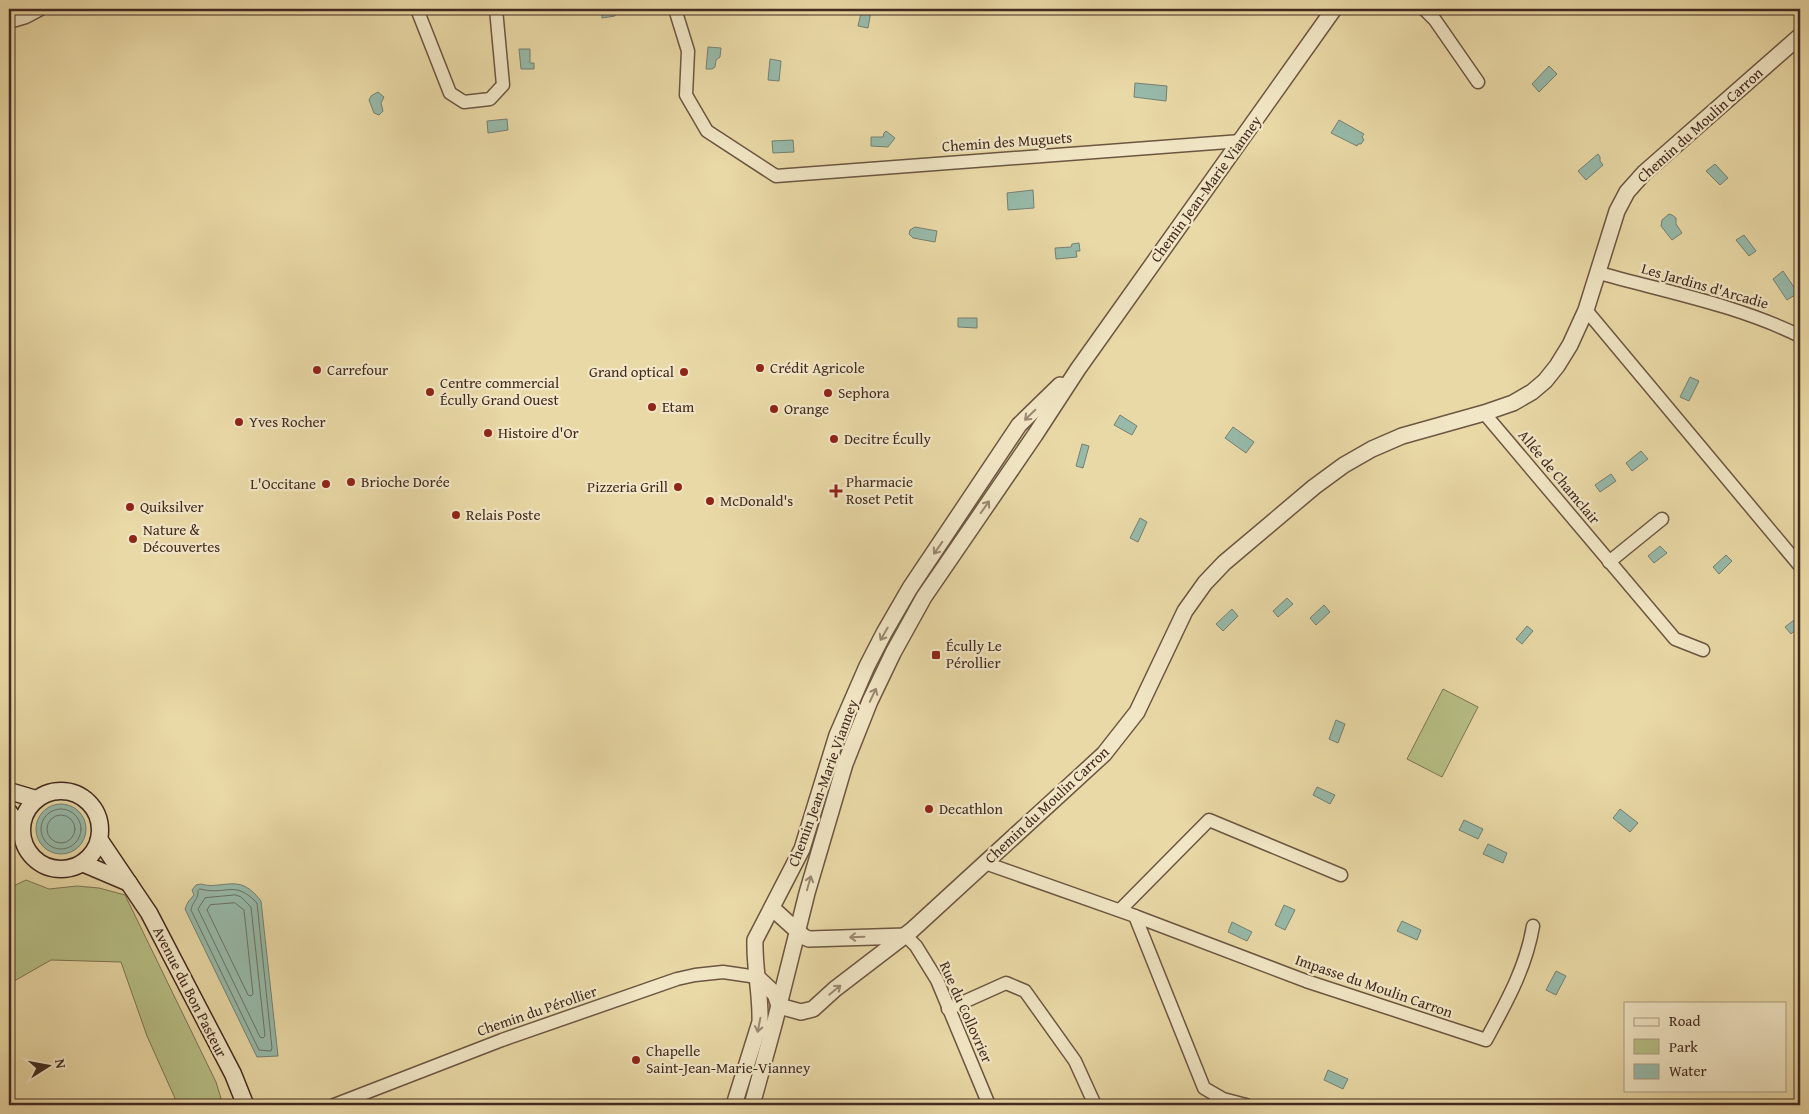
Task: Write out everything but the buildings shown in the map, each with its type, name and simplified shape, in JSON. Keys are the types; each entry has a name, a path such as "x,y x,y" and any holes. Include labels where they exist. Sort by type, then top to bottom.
{"main road":[{"name":"Avenue du Bon Pasteur","path":"36,799 47,793 59,790 71,792 82,797 96,812 99,822 99,839 149,912 233,1074 245,1104"},
{"path":"9,791 36,799 28,808 23,818 22,829 26,848 40,863 61,869 82,863 95,848 99,839"},
{"path":"9,812 22,829"},
{"path":"82,863 129,883"}],"street":[{"path":"9,22 26,17 41,9"},
{"path":"416,9 450,94 464,102 490,99 503,85 496,9"},
{"name":"Chemin des Muguets","path":"675,9 688,51 686,95 707,131 776,176 1240,141"},
{"name":"Chemin Jean-Marie Vianney","path":"752,1105 779,1006 806,893 845,764 870,701 892,653 924,597 1036,435 1078,369 1334,9"},
{"path":"1424,9 1435,20 1478,82"},
{"name":"Chemin du Moulin Carron","path":"779,1006 801,1012 813,1009 835,989 906,936 1104,754 1138,712 1185,611 1205,583 1224,563 1314,487 1344,465 1402,436 1513,403 1532,392 1545,381 1570,345 1586,310 1614,220 1627,192 1644,173 1800,36"},
{"name":"Les Jardins d'Arcadie","path":"1599,273 1718,304 1771,321 1800,336"},
{"path":"1586,310 1800,566"},
{"name":"Chemin Jean-Marie Vianney","path":"734,1105 760,1022 754,956 756,940 802,849 837,735 867,666 910,588 1019,425 1078,369"},
{"name":"Allée de Chamclair","path":"1484,413 1675,639 1703,650"},
{"path":"1609,562 1662,519"},
{"path":"925,566 938,576"},
{"path":"910,588 924,597"},
{"path":"1120,910 1209,820 1341,875"},
{"name":"Impasse du Moulin Carron","path":"985,863 1120,910 1306,981 1486,1040 1515,987 1530,948 1533,926"},
{"path":"772,908 809,939 906,936"},
{"path":"1135,916 1204,1088 1224,1099 1246,1105"},
{"name":"Rue du Collovrier","path":"906,936 916,946 932,973 989,1105"},
{"name":"Chemin du Pérollier","path":"334,1105 502,1040 677,979 723,972 757,977"},
{"path":"757,977 775,994 779,1006"},
{"path":"948,1008 1006,983 1025,991 1075,1061 1095,1105"}],"green space":[{"path":"1443,689 1478,707 1442,777 1407,759"},
{"path":"26,880 49,889 77,886 99,888 125,895 216,1082 223,1105 178,1105 147,1036 121,962 51,960 9,984 9,888"}],"water":[{"path":"602,9 612,9 612,13 615,13 615,16 602,18"},
{"path":"862,9 871,11 868,28 858,26"},
{"path":"708,47 721,48 720,57 716,60 715,67 712,69 706,69"},
{"path":"519,49 530,49 530,63 534,63 534,69 521,69"},
{"path":"770,59 781,61 779,81 768,80"},
{"path":"1549,66 1557,74 1539,92 1532,84"},
{"path":"1135,83 1167,86 1166,101 1134,97"},
{"path":"378,92 384,97 381,103 383,111 379,115 374,113 369,100 371,96"},
{"path":"507,119 508,130 488,133 487,121"},
{"path":"1339,120 1364,134 1362,137 1364,140 1361,144 1357,146 1331,133"},
{"path":"886,131 895,138 888,147 871,146 871,137 883,137"},
{"path":"793,140 794,152 773,153 772,141"},
{"path":"1598,154 1603,165 1586,180 1578,171"},
{"path":"1715,164 1728,178 1720,185 1706,171"},
{"path":"1033,190 1034,208 1008,210 1007,193"},
{"path":"1669,214 1676,218 1676,224 1682,233 1672,240 1661,226 1662,220"},
{"path":"915,227 937,231 935,242 913,238 909,234 910,230"},
{"path":"1744,235 1756,251 1749,256 1736,240"},
{"path":"1079,243 1080,251 1076,251 1077,257 1056,259 1055,248 1071,247 1072,244"},
{"path":"1783,271 1798,293 1787,300 1773,279"},
{"path":"958,318 977,318 977,328 958,327"},
{"path":"1690,377 1699,381 1689,401 1680,397"},
{"path":"1120,415 1137,426 1132,435 1114,425"},
{"path":"1233,427 1254,442 1246,453 1225,438"},
{"path":"1082,444 1089,446 1083,468 1076,466"},
{"path":"1641,451 1648,459 1632,471 1626,463"},
{"path":"1611,474 1616,481 1600,492 1595,485"},
{"path":"1140,518 1147,522 1138,542 1130,538"},
{"path":"1660,546 1667,553 1654,563 1648,556"},
{"path":"1726,555 1732,561 1719,574 1713,567"},
{"path":"1287,598 1293,604 1278,617 1273,611"},
{"path":"1324,605 1330,612 1316,625 1310,618"},
{"path":"1232,609 1238,616 1223,631 1216,624"},
{"path":"1798,617 1800,626 1791,634 1785,627"},
{"path":"1527,626 1533,631 1522,644 1516,639"},
{"path":"1336,720 1345,724 1338,743 1329,739"},
{"path":"1317,787 1335,795 1330,804 1313,795"},
{"path":"56,804 66,804 79,811 86,824 86,834 79,847 66,854 56,854 47,850 40,843 36,834 36,824 40,815 47,808"},
{"path":"1620,809 1638,823 1630,832 1613,818"},
{"path":"1464,820 1483,829 1478,839 1459,830"},
{"path":"1488,844 1507,853 1503,863 1483,854"},
{"path":"196,885 241,885 250,890 261,901 278,1056 257,1057 185,909 194,895 192,890"},
{"path":"1284,905 1295,910 1285,930 1275,925"},
{"path":"1402,921 1421,930 1417,940 1397,931"},
{"path":"1232,922 1252,932 1247,941 1228,932"},
{"path":"1556,971 1566,976 1556,995 1546,990"},
{"path":"1328,1070 1348,1079 1343,1089 1324,1080"}],"place":[{"name":"Crédit Agricole","path":"760,368"},
{"name":"Carrefour","path":"317,370"},
{"name":"Grand optical","path":"684,372"},
{"name":"Centre commercial Écully Grand Ouest","path":"430,392"},
{"name":"Sephora","path":"828,393"},
{"name":"Etam","path":"652,407"},
{"name":"Orange","path":"774,409"},
{"name":"Yves Rocher","path":"239,422"},
{"name":"Histoire d'Or","path":"488,433"},
{"name":"Decitre Écully","path":"834,439"},
{"name":"Brioche Dorée","path":"351,482"},
{"name":"L'Occitane","path":"326,484"},
{"name":"Pizzeria Grill","path":"678,487"},
{"name":"Pharmacie Roset Petit","path":"836,491"},
{"name":"McDonald's","path":"710,501"},
{"name":"Quiksilver","path":"130,507"},
{"name":"Relais Poste","path":"456,515"},
{"name":"Nature & Découvertes","path":"133,539"},
{"name":"Écully Le Pérollier","path":"936,655"},
{"name":"Decathlon","path":"929,809"},
{"name":"Chapelle Saint-Jean-Marie-Vianney","path":"636,1060"}]}
